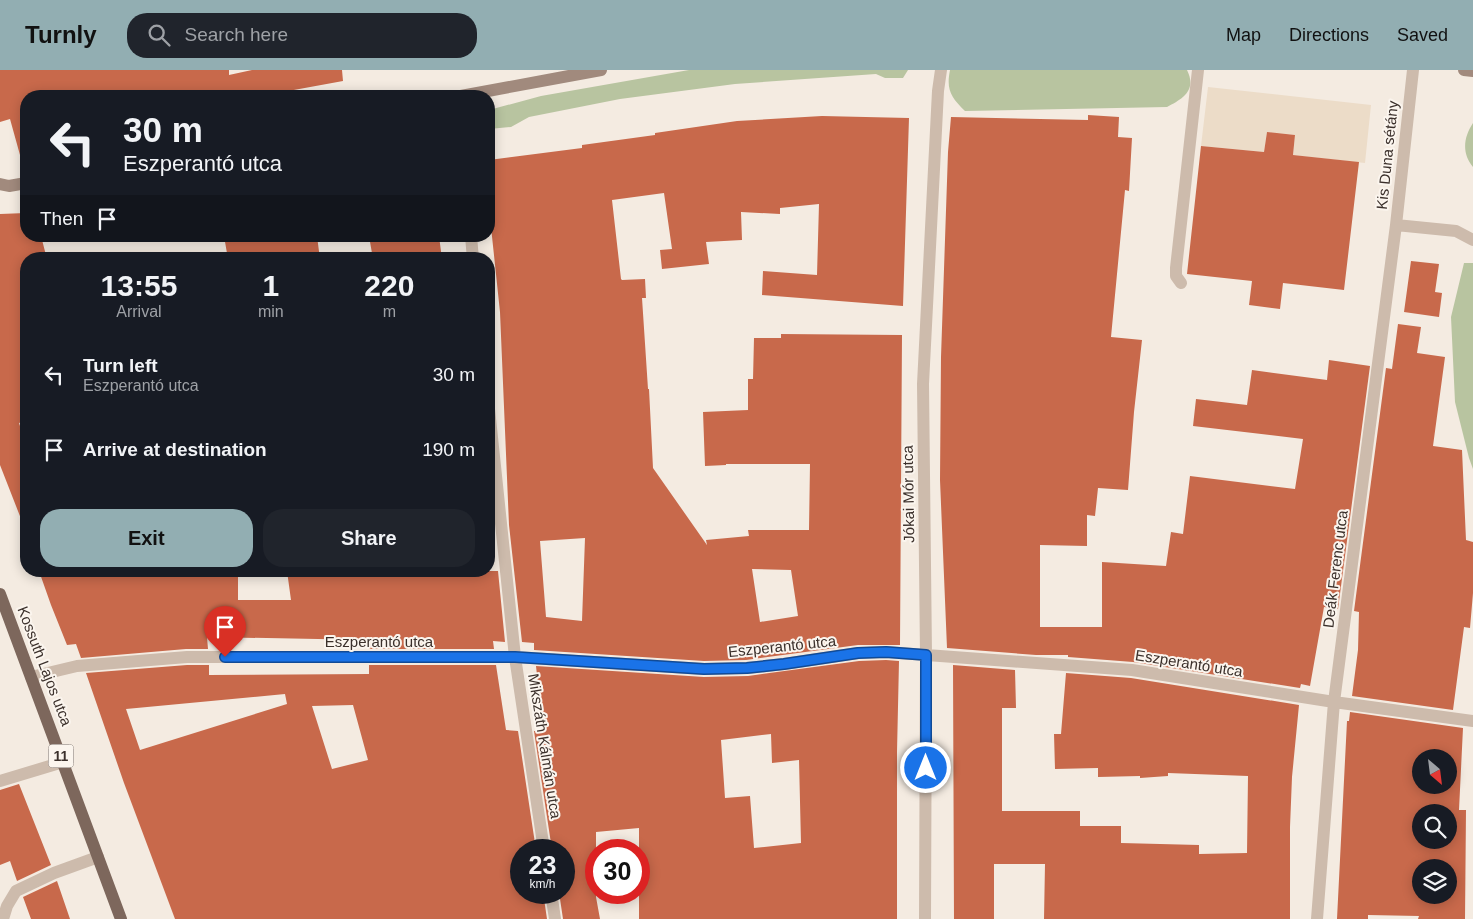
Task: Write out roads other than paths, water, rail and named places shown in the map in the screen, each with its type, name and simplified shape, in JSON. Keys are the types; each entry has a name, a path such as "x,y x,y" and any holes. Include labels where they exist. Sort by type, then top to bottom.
{"main road":[{"path":"493,90 601,70"},
{"path":"1464,70 1473,71"},
{"path":"0,184 8,186 20,184"},
{"name":"Kossuth Lajos utca","path":"0,594 121,919"}],"street":[{"name":"Jókai Mór utca","path":"925,919 926,655 923,384 938,91 941,70"},
{"path":"1181,283 1176,276 1176,268 1198,70"},
{"name":"Kis Duna sétány","path":"1413,70 1396,225 1456,231 1473,240"},
{"name":"Deák Ferenc utca","path":"1318,919 1334,702 1396,225"},
{"name":"Mikszáth Kálmán utca","path":"495,466 515,657 542,839"},
{"name":"Eszperantó utca","path":"31,676 77,666 187,657 515,657 712,669 747,668 858,653 886,652 1132,670 1334,702 1473,721"},
{"path":"0,781 63,762"},
{"path":"3,919 7,906 16,891 54,873 98,857"},
{"path":"553,904 555,919"}]}
